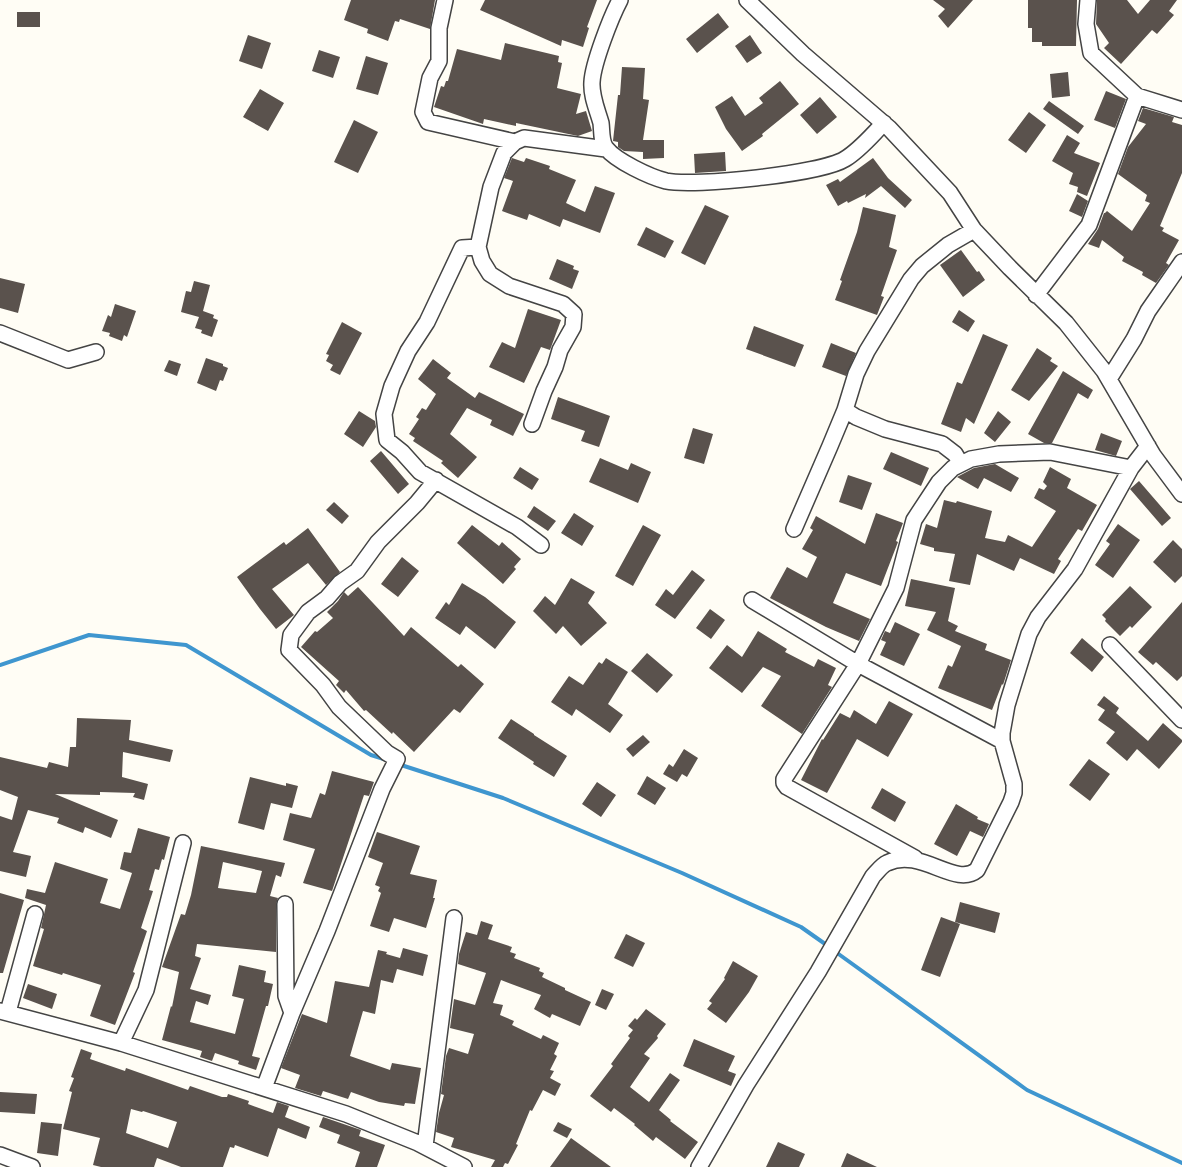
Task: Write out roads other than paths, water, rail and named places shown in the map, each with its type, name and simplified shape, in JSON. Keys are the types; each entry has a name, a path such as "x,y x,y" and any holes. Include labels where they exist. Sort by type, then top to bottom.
{"street":[{"path":"445,0 439,28 439,61 430,78 423,112 428,122 515,142"},
{"path":"606,149 592,92 592,81 594,66 620,0"},
{"path":"747,0 803,54 884,123 950,192 974,230 1036,295 1066,323 1104,371 1148,446 1182,494"},
{"path":"1088,0 1086,24 1090,53 1137,96 1182,110"},
{"path":"1036,295 1089,225 1137,96"},
{"path":"532,424 560,350 572,327 574,314 563,304 509,286 490,274 482,261 478,247 491,187 504,153 515,142 524,138 606,149 628,164 667,181 690,183 756,178 834,164 858,150 884,123"},
{"path":"794,529 867,351 911,280 922,266 942,250 974,230"},
{"path":"478,247 462,248 427,322 408,351 392,386 384,414 387,440 402,452 420,472 517,527 542,545"},
{"path":"1109,379 1131,345 1148,311 1182,262"},
{"path":"0,333 68,360 96,352"},
{"path":"844,410 885,429 942,444 955,454 961,464"},
{"path":"1131,468 1050,452 999,454 971,459 953,468 939,482 914,520 896,588 858,664 784,779 787,787 920,860 958,876 972,874 976,870 1012,802 1014,793 1010,768 1002,741 1002,733 1007,705 1033,625 1075,569 1131,468 1148,446"},
{"path":"264,1088 292,1013 327,931 382,790 397,759 387,753 339,707 323,685 289,650 291,635 308,612 327,598 340,583 357,571 378,542 417,503 436,480"},
{"path":"752,600 858,664 1002,741"},
{"path":"1110,645 1182,720"},
{"path":"121,1043 146,990 183,842"},
{"path":"699,1167 746,1085 818,972 873,876 885,863 902,858 920,860"},
{"path":"285,904 286,996 292,1013"},
{"path":"35,914 4,1012 121,1043 346,1114 425,1146 464,1167"},
{"path":"425,1146 454,918"},
{"path":"0,1155 32,1167"}],"waterway":[{"path":"0,665 89,635 186,645 371,755 387,760"},
{"path":"398,764 503,798 682,873 801,927 828,946"},
{"path":"833,950 1027,1090 1182,1163"}]}
